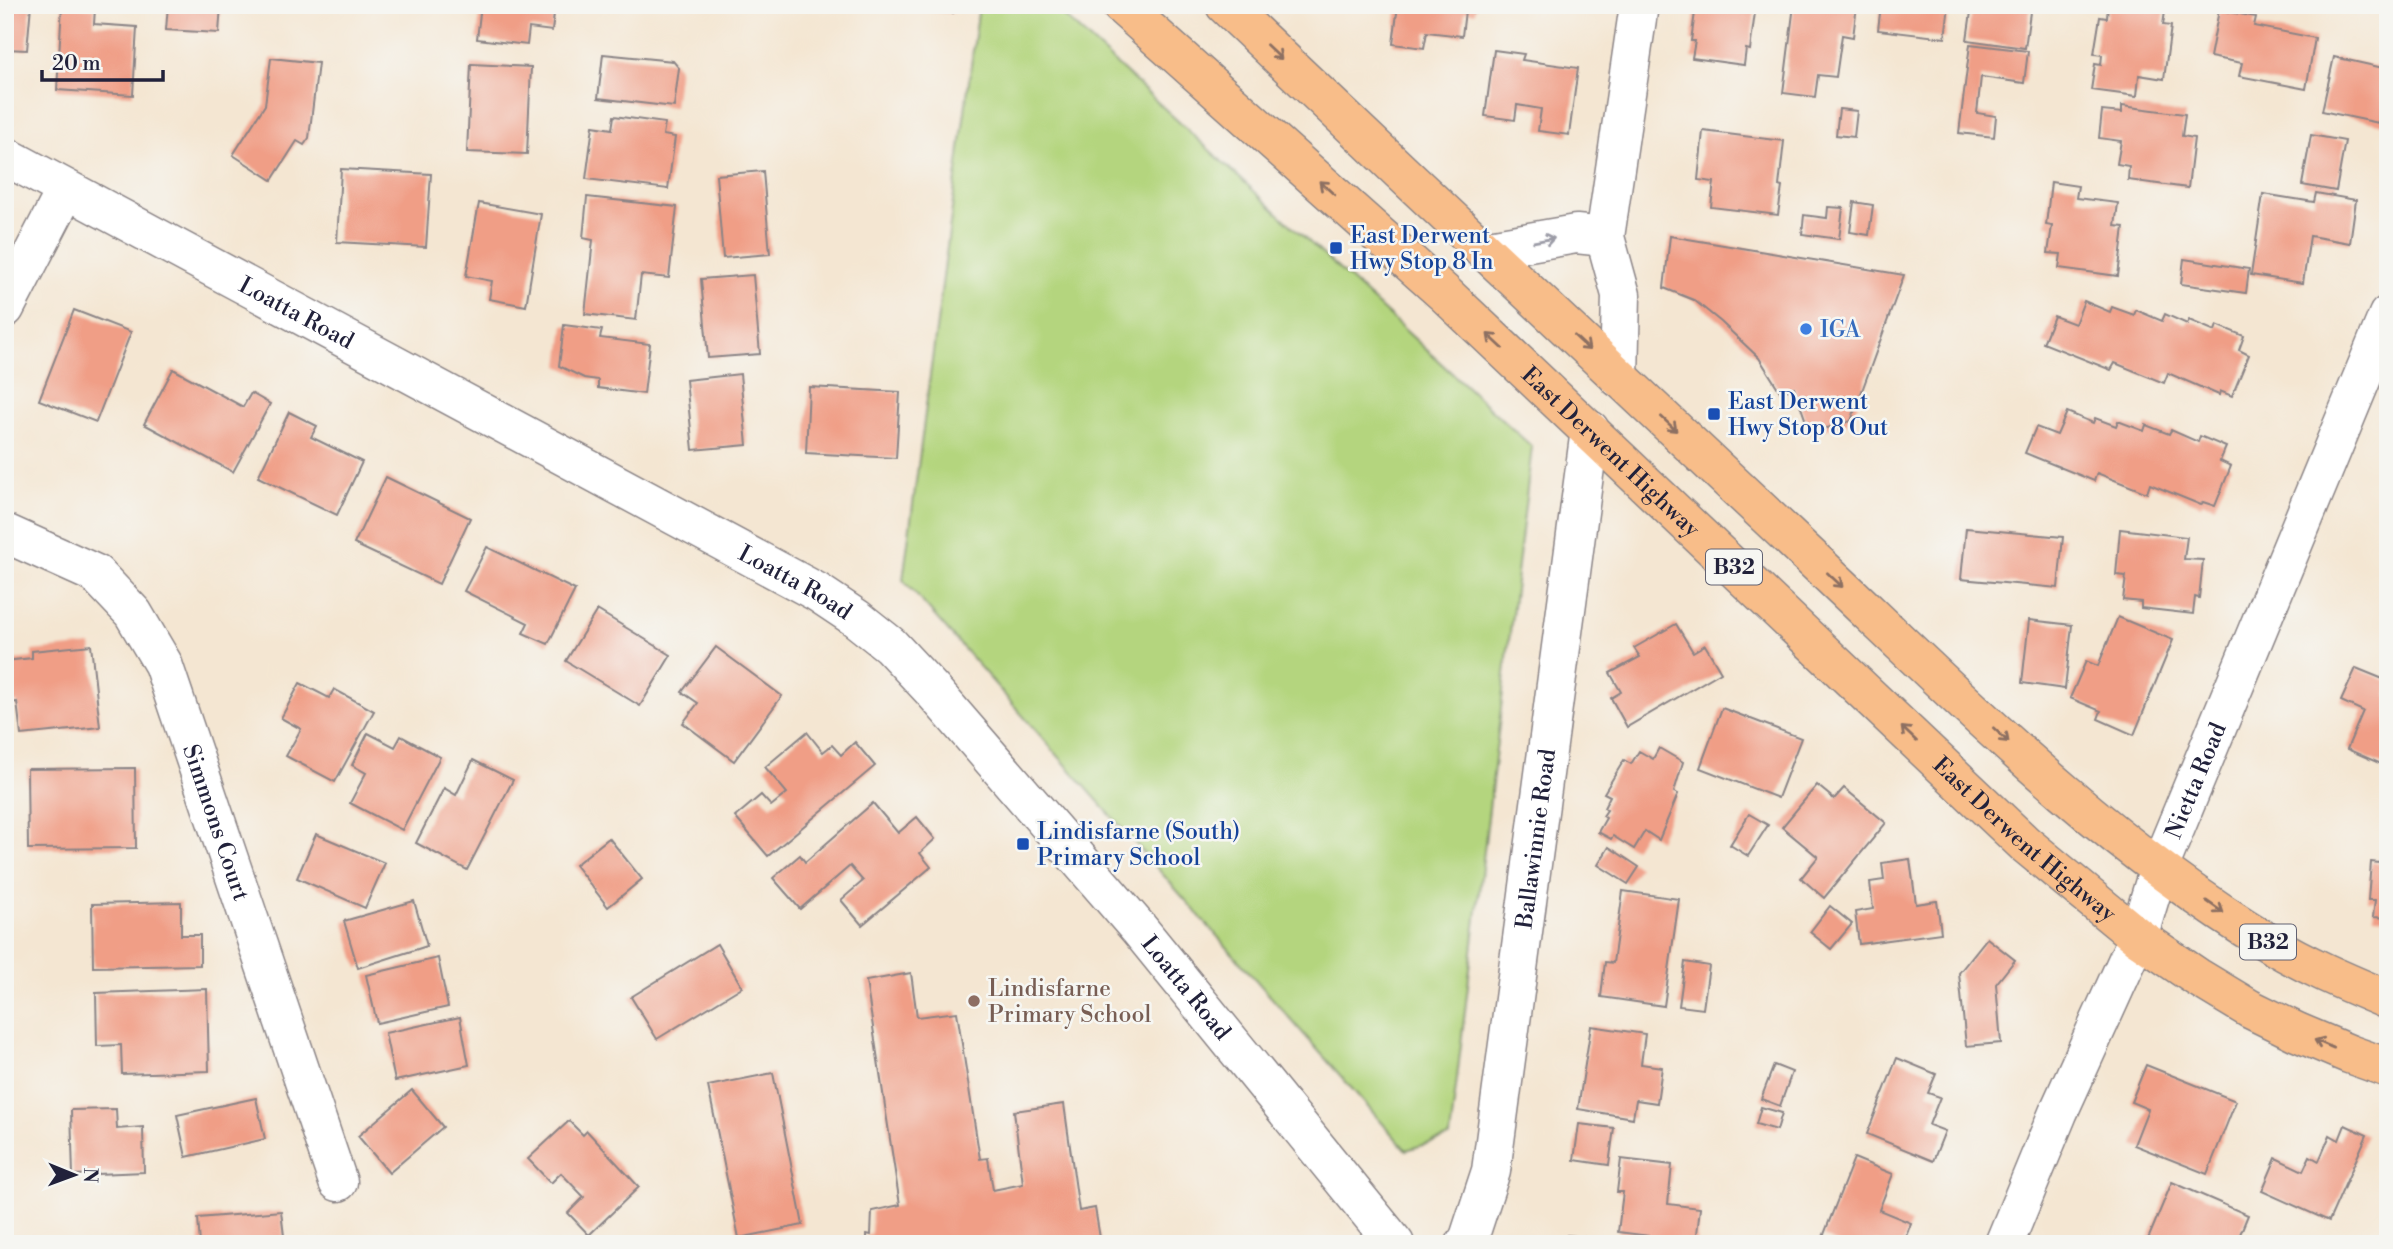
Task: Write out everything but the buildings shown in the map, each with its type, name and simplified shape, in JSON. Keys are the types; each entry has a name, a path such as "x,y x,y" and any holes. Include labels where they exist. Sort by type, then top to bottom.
{"main road":[{"name":"East Derwent Highway","path":"1121,5 1444,293 2025,844 2138,937 2250,1009 2349,1054 2388,1068"},
{"name":"B32","path":"1225,5 2038,770 2159,868 2272,944 2334,977 2388,1000"}],"street":[{"path":"1619,378 1621,295 1605,237 1639,5"},
{"name":"Loatta Road","path":"5,156 817,592 856,618 890,645 933,691 1139,929 1395,1244"},
{"path":"5,309 66,190"},
{"path":"1483,250 1576,234 1605,237"},
{"name":"Nietta Road","path":"2004,1244 2138,937 2159,868 2388,316"},
{"name":"Ballawinnie Road","path":"1465,1244 1491,1171 1590,430"},
{"name":"Simmons Court","path":"5,533 96,574 133,613 163,664 338,1182"}],"green space":[{"path":"979,5 1052,5 1532,447 1450,1137 1406,1150 903,580"}],"place":[{"name":"East Derwent Hwy Stop 8 In","path":"1336,248"},
{"name":"IGA","path":"1806,329"},
{"name":"East Derwent Hwy Stop 8 Out","path":"1714,414"},
{"name":"Lindisfarne (South) Primary School","path":"1023,844"},
{"name":"Lindisfarne Primary School","path":"974,1001"}]}
